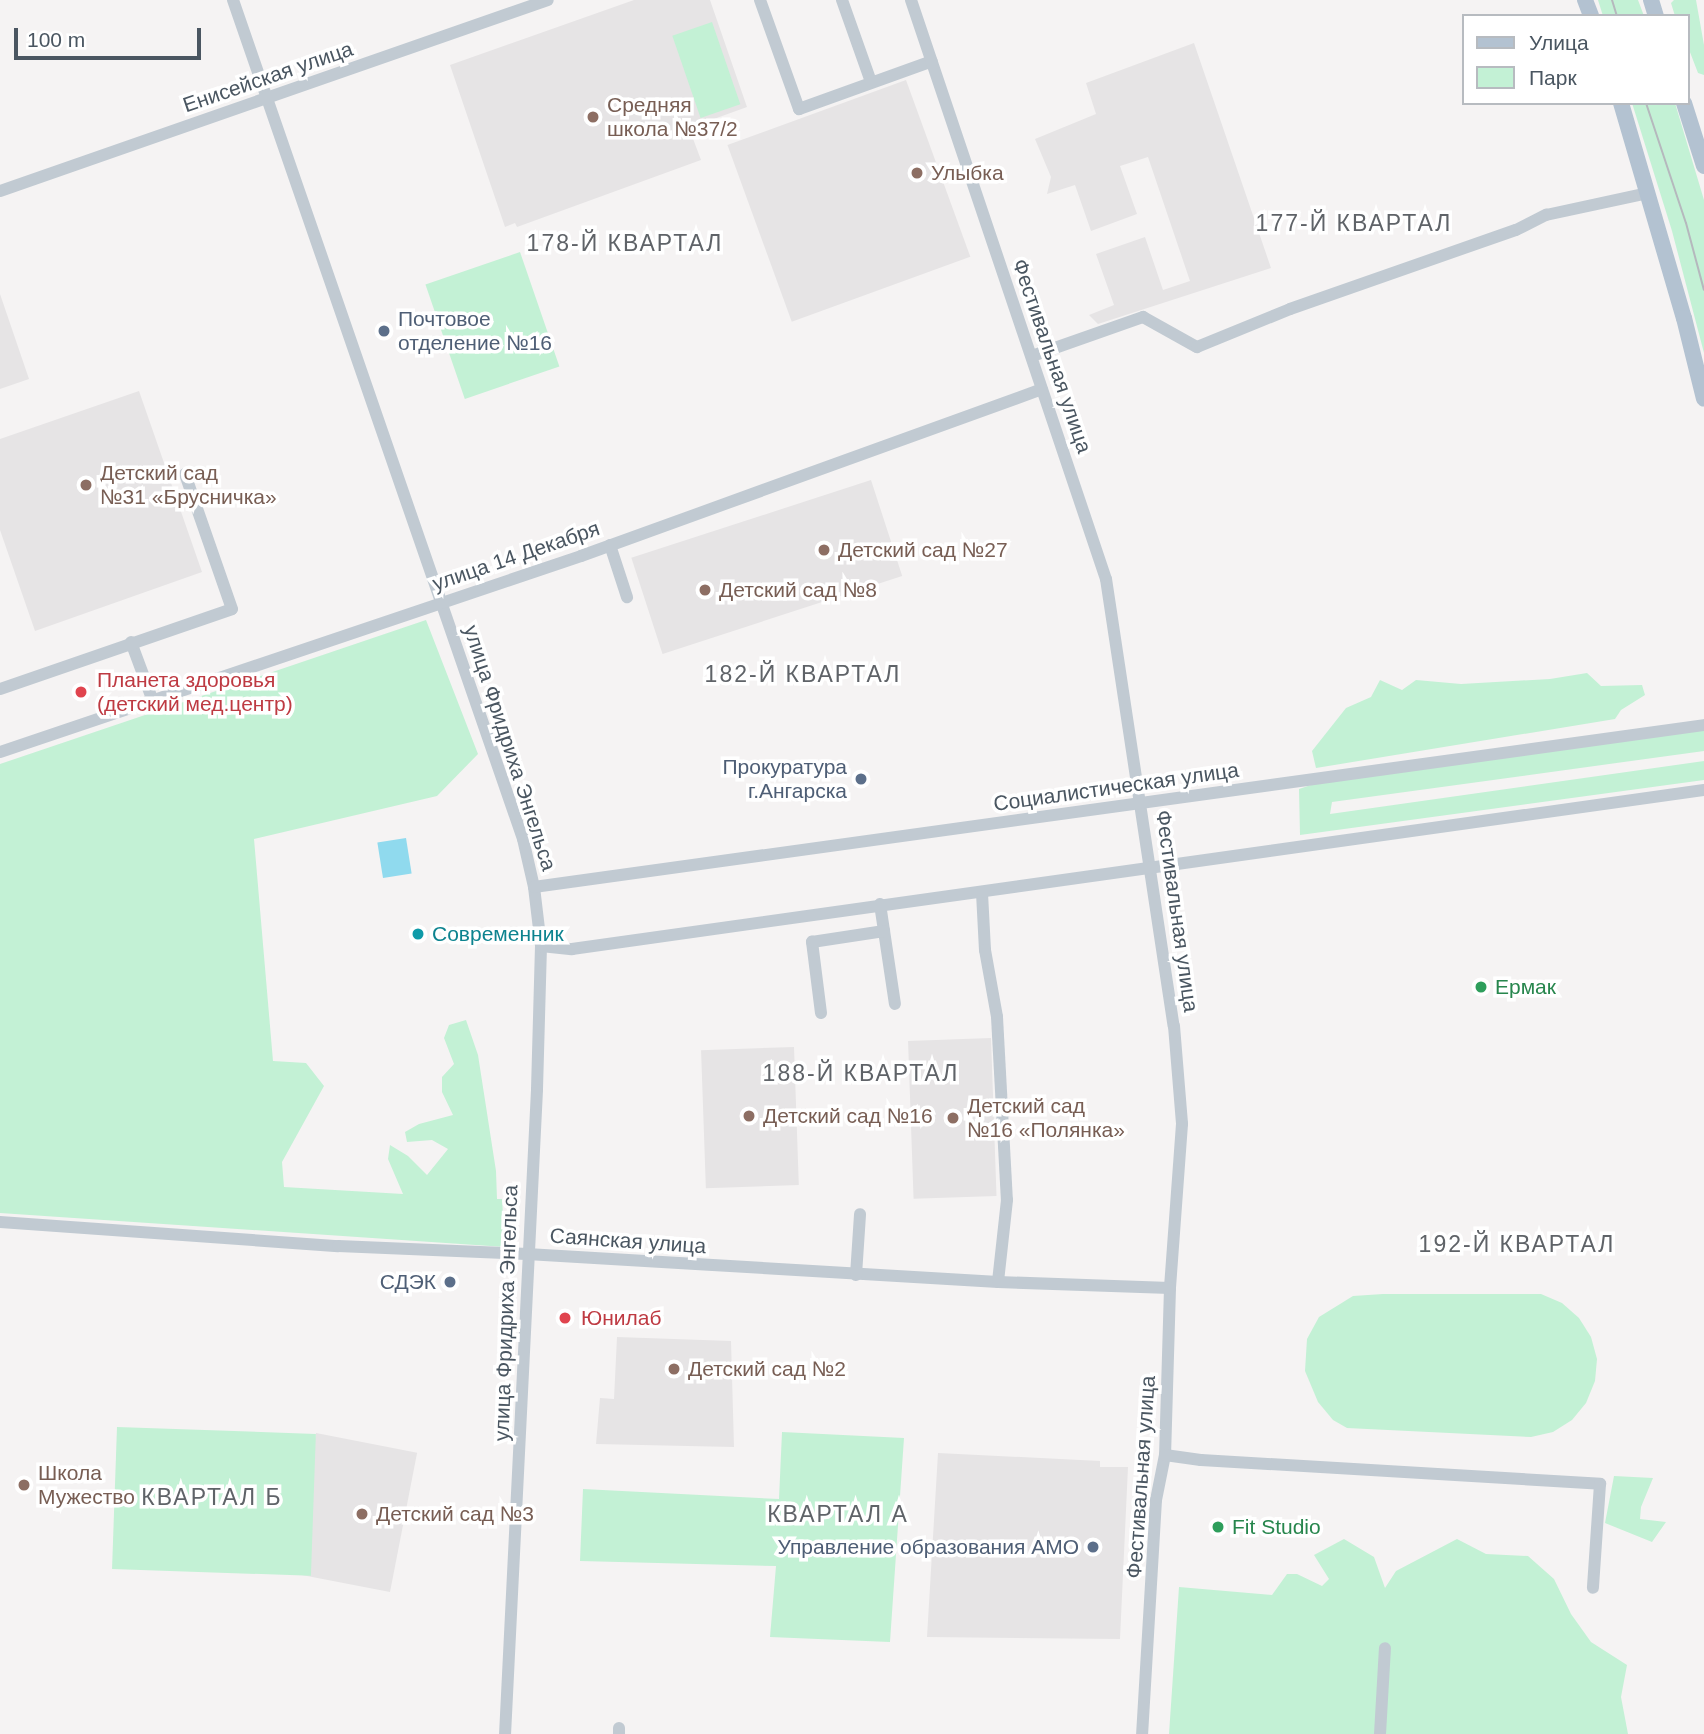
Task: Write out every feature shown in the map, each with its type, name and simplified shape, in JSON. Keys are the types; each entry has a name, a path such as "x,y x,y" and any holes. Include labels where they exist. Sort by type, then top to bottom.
{"main road":[{"path":"1622,105 1649,192 1704,399"},
{"path":"1685,105 1704,166"}],"street":[{"name":"улица Фридриха Энгельса","path":"233,0 523,839 534,887 541,946 537,1090 505,1734"},
{"name":"Енисейская улица","path":"0,191 548,0"},
{"path":"760,0 799,109 932,61"},
{"path":"842,0 871,82"},
{"name":"Фестивальная улица","path":"911,0 1106,579 1174,1026 1182,1124 1170,1288 1165,1455 1156,1500 1142,1734"},
{"path":"1032,356 1143,317 1197,347 1290,309 1516,230 1546,215 1649,192"},
{"name":"улица 14 Декабря","path":"0,751 610,545 1042,389"},
{"path":"0,689 232,609 185,474"},
{"path":"610,545 626,597"},
{"path":"131,642 153,701"},
{"name":"Социалистическая улица","path":"534,887 1704,725"},
{"path":"541,946 572,949 1704,790"},
{"path":"982,892 985,950 998,1017 1007,1200 998,1282"},
{"path":"880,904 895,1004"},
{"path":"821,1013 812,942 884,931"},
{"path":"856,1275 860,1214"},
{"name":"Саянская улица","path":"0,1222 338,1246 527,1254 856,1275 1170,1288"},
{"path":"1165,1455 1201,1460 1600,1484 1593,1588"},
{"path":"1380,1734 1385,1648"}],"shaded area":[{"name":"Средняя школа №37/2","path":"634,0 710,0 747,107 689,128 701,160 517,227 515,223 505,227 450,65"},
{"path":"1194,43 1271,268 1098,324 1089,315 1114,305 1096,254 1145,237 1163,290 1190,281 1148,157 1120,166 1137,214 1091,231 1075,185 1047,194 1051,177 1035,139 1096,114 1086,83"},
{"path":"906,80 970,257 792,322 727,145"},
{"path":"0,294 29,379 0,389"},
{"name":"Детский сад №31 «Брусничка»","path":"139,391 202,572 35,631 0,530 0,439"},
{"path":"871,480 902,576 663,654 631,558"},
{"name":"Детский сад №16 «Полянка»","path":"991,1038 997,1196 914,1199 908,1041"},
{"name":"Детский сад №16","path":"794,1047 799,1185 706,1188 701,1050"},
{"name":"Детский сад №2","path":"617,1337 731,1341 734,1447 596,1444 600,1398 614,1399"},
{"name":"Детский сад №3","path":"316,1433 417,1453 390,1592 289,1572"},
{"path":"938,1453 1100,1461 1100,1467 1128,1467 1120,1639 927,1637"}],"green space":[{"path":"1598,0 1638,0 1643,14 1602,14"},
{"path":"1674,0 1696,0 1704,45 1704,75 1698,73 1690,52 1690,14 1674,14 1671,3"},
{"path":"712,22 740,104 701,118 672,36"},
{"path":"1633,105 1676,105 1704,200 1704,353 1672,231"},
{"path":"520,252 559,366 465,399 425,285"},
{"path":"426,620 478,754 437,796 254,839 273,1061 306,1063 324,1086 282,1162 284,1187 403,1194 388,1159 390,1145 408,1156 427,1175 448,1149 432,1140 407,1142 405,1132 419,1124 453,1115 442,1092 442,1077 454,1064 444,1038 449,1025 466,1020 478,1055 496,1171 497,1199 502,1199 505,1247 0,1213 0,764"},
{"path":"1587,673 1601,686 1642,685 1645,695 1621,710 1615,719 1316,768 1312,751 1346,708 1371,697 1380,680 1402,690 1416,680 1461,684 1550,679"},
{"path":"1704,730 1704,751 1332,802 1330,814 1704,761 1704,780 1300,835 1299,789 1323,781"},
{"path":"1541,1294 1562,1303 1579,1318 1591,1337 1597,1359 1595,1381 1586,1403 1572,1420 1553,1432 1531,1437 1347,1428 1333,1420 1318,1402 1305,1371 1307,1339 1319,1317 1353,1296"},
{"path":"117,1427 316,1434 311,1576 112,1569"},
{"path":"782,1432 904,1438 890,1642 770,1637 776,1566 580,1561 583,1489 779,1499"},
{"path":"1614,1476 1653,1478 1641,1507 1640,1519 1666,1522 1652,1542 1605,1523"},
{"path":"1344,1539 1374,1557 1385,1588 1396,1571 1457,1539 1486,1554 1528,1556 1554,1579 1571,1614 1591,1642 1627,1665 1621,1697 1628,1734 1169,1734 1179,1587 1272,1595 1287,1574 1297,1574 1322,1586 1329,1579 1314,1555"}],"water":[{"path":"406,838 412,874 383,878 377,843"}],"tram line":[{"path":"1612,0 1616,14"},
{"path":"1647,105 1686,223 1704,290"}],"place":[{"name":"Средняя школа №37/2","path":"593,117"},
{"name":"Улыбка","path":"917,173"},
{"name":"Почтовое отделение №16","path":"384,331"},
{"name":"Детский сад №31 «Брусничка»","path":"86,485"},
{"name":"Детский сад №27","path":"824,550"},
{"name":"Детский сад №8","path":"705,590"},
{"name":"Планета здоровья (детский мед.центр)","path":"81,692"},
{"name":"Прокуратура г.Ангарска","path":"861,779"},
{"name":"Современник","path":"418,934"},
{"name":"Ермак","path":"1481,987"},
{"name":"Детский сад №16","path":"749,1116"},
{"name":"Детский сад №16 «Полянка»","path":"953,1118"},
{"name":"СДЭК","path":"450,1282"},
{"name":"Юнилаб","path":"565,1318"},
{"name":"Детский сад №2","path":"674,1369"},
{"name":"Школа Мужество","path":"24,1485"},
{"name":"Детский сад №3","path":"362,1514"},
{"name":"Fit Studio","path":"1218,1527"},
{"name":"Управление образования АМО","path":"1093,1547"}],"district":[{"name":"177-Й КВАРТАЛ","path":"1354,223"},
{"name":"178-Й КВАРТАЛ","path":"625,243"},
{"name":"182-Й КВАРТАЛ","path":"803,674"},
{"name":"188-Й КВАРТАЛ","path":"861,1073"},
{"name":"192-Й КВАРТАЛ","path":"1517,1244"},
{"name":"КВАРТАЛ Б","path":"212,1497"},
{"name":"КВАРТАЛ А","path":"838,1514"}]}
